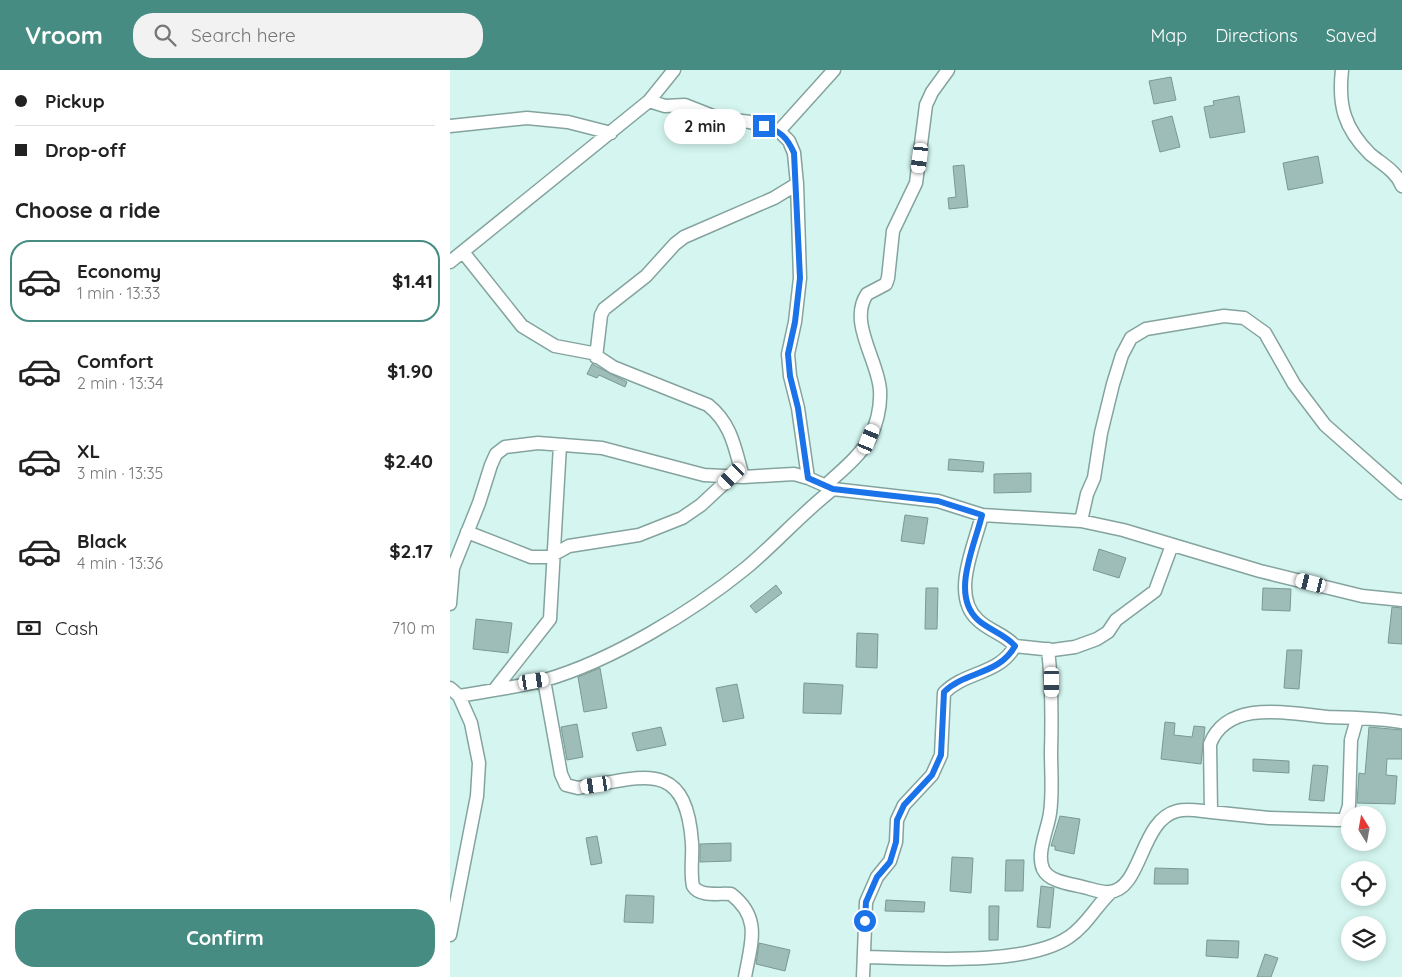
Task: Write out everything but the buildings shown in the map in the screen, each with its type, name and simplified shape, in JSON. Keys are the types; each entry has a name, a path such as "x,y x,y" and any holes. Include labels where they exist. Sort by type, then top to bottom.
{"street":[{"path":"450,262 649,101 674,70"},
{"path":"779,131 834,70"},
{"path":"450,935 477,796 479,763 471,723 455,692 495,690 544,680 614,651 652,632 701,600 746,567 829,487 857,455 869,439 878,418 880,388 863,326 863,305 870,291 886,284 893,231 912,195 917,177 926,105 932,92 948,70"},
{"path":"1342,70 1341,105 1345,120 1371,154 1388,166 1402,186"},
{"path":"649,101 664,106 685,105 718,118 750,122 779,131 789,141 794,153 797,184 800,278 795,322 788,354 790,376 798,408 808,478"},
{"path":"450,126 527,118 568,122 611,133"},
{"path":"596,357 601,315 604,308 646,276 675,244 684,238 774,198 797,184"},
{"path":"463,252 522,326 555,346 592,353 613,367 708,405 721,415 729,430 737,476"},
{"path":"1081,521 1087,494 1094,478 1101,433 1112,384 1122,355 1132,338 1146,329 1224,316 1244,318 1265,333 1294,384 1325,425 1402,492"},
{"path":"450,604 454,549 467,532 496,454 505,447 538,443 602,448 704,475 794,474 829,487 938,501 982,515 1081,521 1131,532 1260,571 1362,596 1402,600"},
{"path":"495,690 550,619 560,445"},
{"path":"467,532 530,557 540,559 553,556 569,546 639,535 682,518 737,476"},
{"path":"982,515 966,579 965,602 975,618 985,626 1009,639 1015,646 1048,649 1075,647 1097,639 1108,632 1116,620 1155,591 1172,545"},
{"path":"863,977 866,902 877,877 890,862 896,842 897,820 904,805 932,775 941,755 944,692 953,683 995,668 1008,657 1015,646"},
{"path":"1048,649 1052,682 1051,789 1050,813 1042,857 1043,868 1047,875 1059,881 1111,892"},
{"path":"544,680 561,774 566,786 578,788 651,777 664,780 679,794 688,815 692,843 693,886 696,890 704,893 730,894 747,910 752,924 745,977"},
{"path":"1211,812 1210,744 1214,734 1221,726 1233,719 1251,713 1273,712 1402,722"},
{"path":"865,957 980,958 1031,952 1050,947 1069,937 1081,927 1096,906 1111,892 1121,888 1130,877 1144,845 1165,816 1177,811 1193,810 1269,818 1329,820 1344,818 1349,806 1351,740 1357,718"}],"route":[{"path":"764,126 779,131 789,141 794,153 797,184 800,278 795,322 788,354 790,376 798,408 808,478 833,489 938,501 982,515 966,579 965,602 975,618 985,626 1009,639 1015,646 1004,661 995,668 953,683 944,692 942,702 941,755 932,775 904,805 897,820 896,842 890,862 877,877 866,902 865,921"}]}
